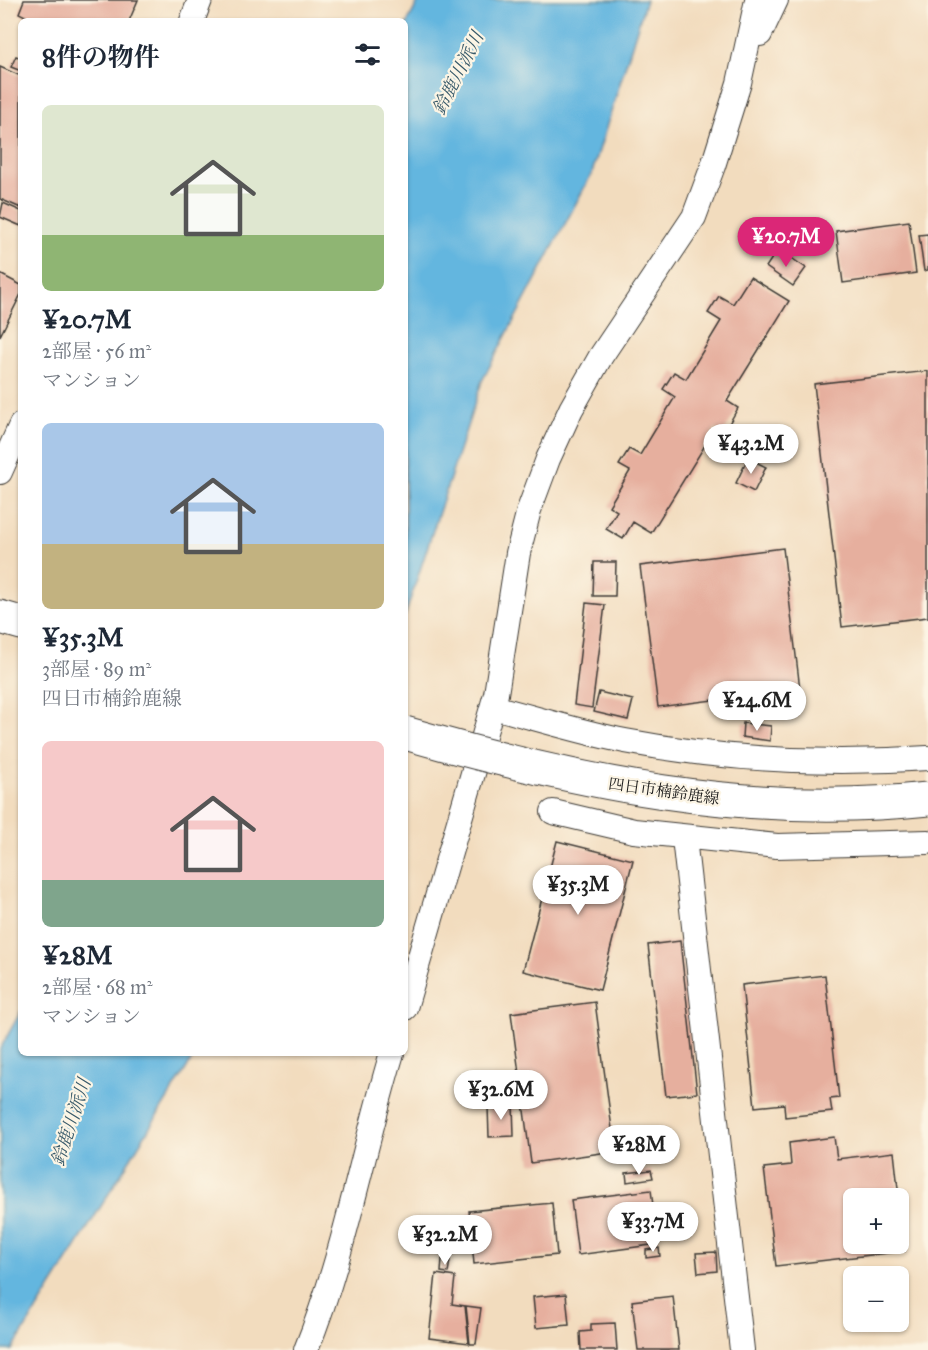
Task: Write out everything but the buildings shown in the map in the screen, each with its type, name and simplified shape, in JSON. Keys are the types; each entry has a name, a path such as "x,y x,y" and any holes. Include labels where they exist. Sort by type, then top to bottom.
{"main road":[{"path":"0,617 18,622"},
{"name":"四日市楠鈴鹿線","path":"408,734 500,761 633,789 686,797 760,803 846,804 928,799"}],"street":[{"path":"193,18 200,0"},
{"path":"408,998 501,677 519,552 530,510 548,459 571,409 601,356 694,217 739,83 757,0"},
{"path":"739,83 776,0"},
{"path":"0,472 18,432"},
{"path":"493,707 622,740 684,751 794,760 852,761 928,758"},
{"path":"553,813 634,831 777,846 928,842"},
{"path":"684,838 742,1350"},
{"path":"306,1350 322,1312 359,1184 391,1056"}],"water":[{"name":"鈴鹿川派川","path":"419,0 646,0 592,173 482,381 408,607 408,21"},
{"name":"鈴鹿川派川","path":"18,1016 18,1056 194,1056 12,1350 0,1350 0,1049"}]}
